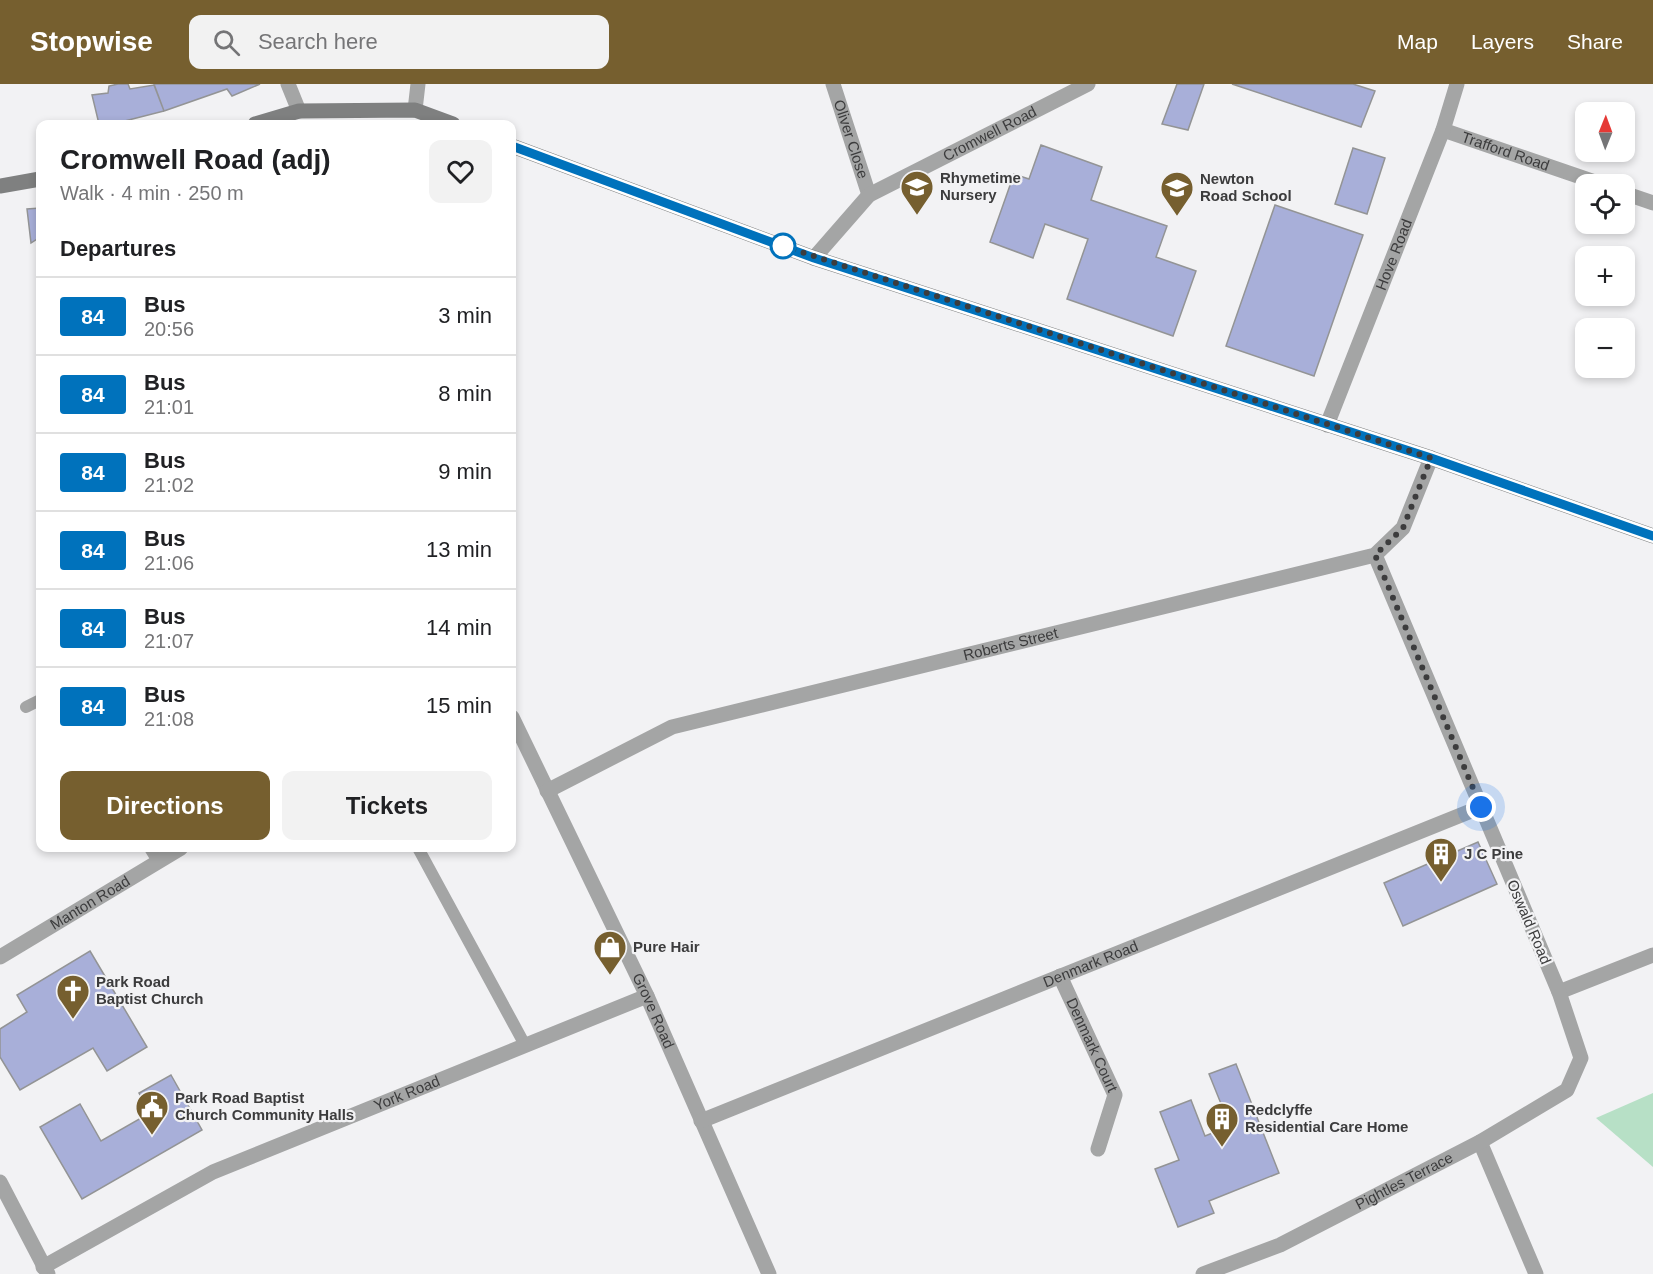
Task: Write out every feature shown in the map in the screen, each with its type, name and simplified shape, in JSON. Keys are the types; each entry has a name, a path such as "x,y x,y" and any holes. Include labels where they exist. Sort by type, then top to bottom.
{"street":[{"path":"288,84 299,111"},
{"path":"415,110 418,84"},
{"name":"Oliver Close","path":"832,84 869,195"},
{"name":"Cromwell Road","path":"814,258 869,195 1088,84"},
{"name":"Hove Road","path":"1328,425 1443,130 1457,84"},
{"path":"269,120 299,111 415,110 442,120"},
{"name":"Trafford Road","path":"1443,130 1575,175"},
{"path":"516,147 814,258 1431,458 1653,536"},
{"path":"0,186 36,180"},
{"path":"1635,197 1653,203"},
{"path":"1375,555 1403,528 1431,458"},
{"name":"Roberts Street","path":"547,791 672,727 1375,555"},
{"name":"Oswald Road","path":"1375,555 1559,992 1581,1058"},
{"name":"Grove Road","path":"516,725 646,996 769,1274"},
{"name":"Denmark Road","path":"701,1121 1481,807"},
{"name":"Manton Road","path":"0,957 174,852"},
{"path":"1559,992 1653,955"},
{"name":"Denmark Court","path":"1060,976 1115,1095 1098,1149"},
{"name":"York Road","path":"46,1270 213,1172 646,996"},
{"name":"Pightles Terrace","path":"1203,1274 1280,1245 1480,1142 1567,1090 1581,1058"},
{"path":"1480,1142 1536,1274"},
{"path":"0,1182 46,1270"}],"lane":[{"path":"26,707 36,701"},
{"path":"152,852 158,861"},
{"path":"420,852 525,1046"}],"green space":[{"path":"1653,1093 1653,1167 1596,1118"}],"building":[{"path":"128,84 130,89 154,85 164,111 129,120 98,120 92,95 108,93 109,86"},
{"path":"154,84 260,84 232,96 227,89 164,111"},
{"path":"1177,84 1204,84 1188,130 1162,124"},
{"path":"1232,84 1353,84 1375,91 1361,127"},
{"path":"1041,145 1102,167 1091,200 1167,226 1156,257 1196,271 1173,336 1067,299 1088,239 1045,224 1033,258 990,242 1014,174 1029,179"},
{"path":"1353,148 1385,158 1367,214 1335,204"},
{"path":"1275,205 1363,235 1314,376 1226,346"},
{"path":"36,208 36,240 31,243 27,209"},
{"name":"J C Pine","path":"1478,842 1497,884 1403,926 1384,883"},
{"name":"Park Road Baptist Church","path":"90,951 147,1047 107,1071 93,1048 20,1090 0,1057 0,1029 27,1012 17,995"},
{"name":"Redclyffe Residential Care Home","path":"1236,1064 1279,1173 1209,1201 1214,1213 1178,1227 1155,1169 1179,1160 1160,1112 1191,1100 1205,1136 1230,1126 1209,1074"},
{"name":"Park Road Baptist Church Community Halls","path":"171,1075 202,1130 82,1199 40,1127 80,1104 101,1141 150,1113 139,1093"}],"bus line":[{"name":"84","path":"516,147 814,258 1431,458 1653,536"}],"place":[{"name":"Rhymetime Nursery","path":"917,216"},
{"name":"Newton Road School","path":"1177,217"},
{"name":"J C Pine","path":"1441,883"},
{"name":"Pure Hair","path":"610,976"},
{"name":"Park Road Baptist Church","path":"73,1020"},
{"name":"Park Road Baptist Church Community Halls","path":"152,1136"},
{"name":"Redclyffe Residential Care Home","path":"1222,1148"}],"route":[{"path":"783,246 1431,458 1403,528 1375,555 1481,807"}]}
